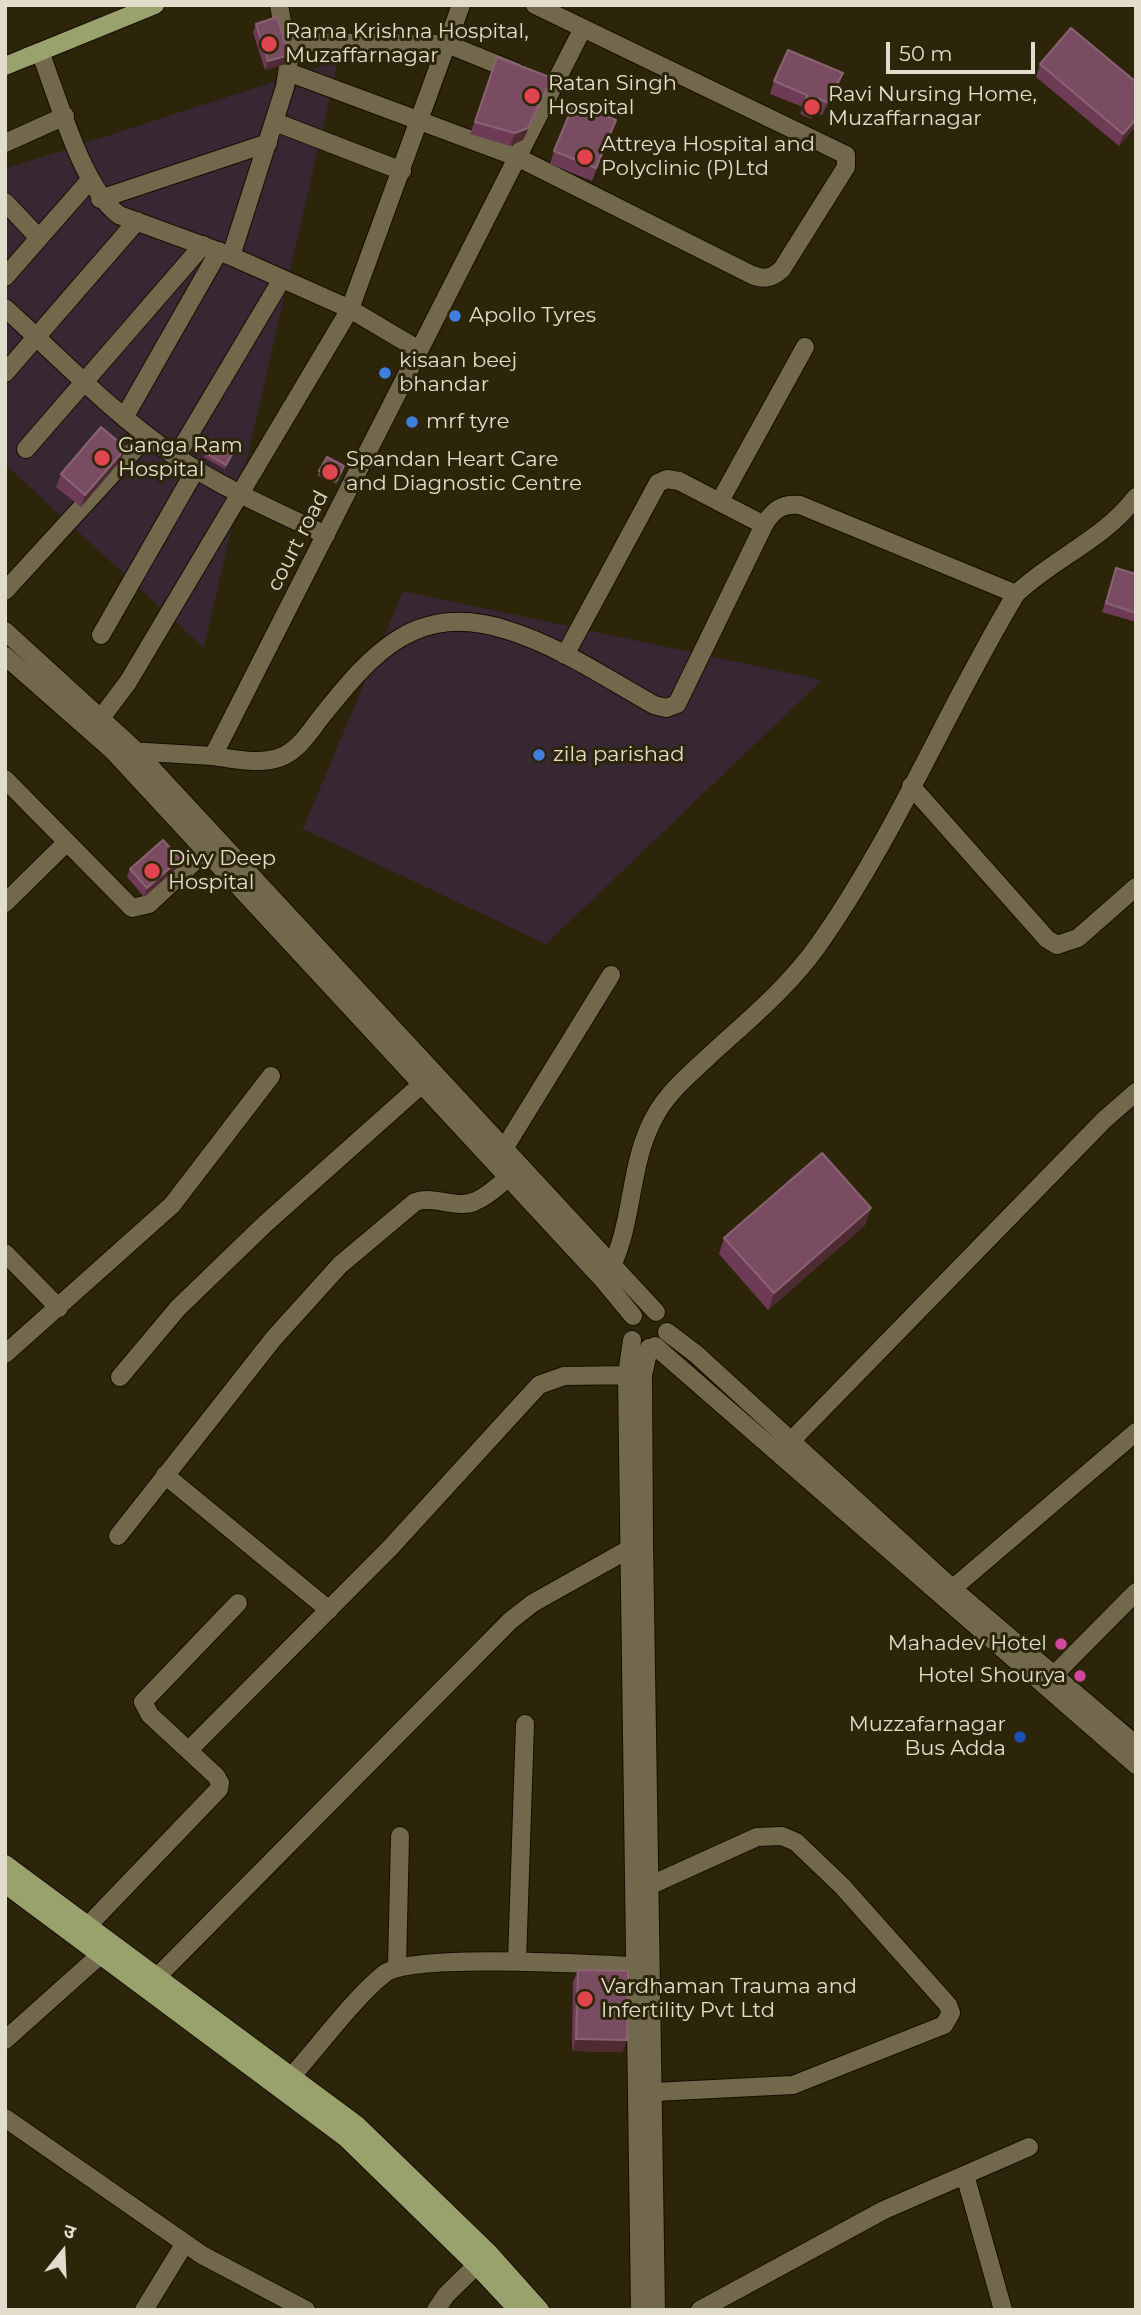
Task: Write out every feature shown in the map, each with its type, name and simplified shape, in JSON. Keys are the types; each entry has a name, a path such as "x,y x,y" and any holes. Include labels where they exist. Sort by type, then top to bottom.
{"main road":[{"path":"5,65 155,5"},
{"path":"5,1864 81,1933 99,1956 150,1984 291,2077 357,2125 483,2259 518,2310"},
{"path":"5,1885 81,1933 150,1984 346,2138 540,2310"}],"street":[{"path":"125,416 218,251 268,143 288,72 287,42 279,5"},
{"path":"96,724 128,681 350,309 461,5"},
{"path":"288,72 421,119 517,158 761,278 773,277 782,269 846,167 848,161 840,151 582,30 535,5"},
{"name":"court road","path":"213,756 517,158 541,82 582,30"},
{"path":"287,42 447,44 541,82"},
{"path":"40,52 90,180 100,199 119,215 218,251 350,309 419,351"},
{"path":"5,143 65,116"},
{"path":"275,122 402,171"},
{"path":"100,199 268,143"},
{"path":"5,277 90,180"},
{"path":"5,202 39,238"},
{"path":"5,373 136,221"},
{"path":"26,449 87,382 218,251"},
{"path":"176,457 282,279"},
{"path":"5,308 147,436 176,457 239,494 326,535"},
{"path":"720,501 805,347"},
{"path":"5,591 147,436"},
{"path":"101,635 196,469"},
{"path":"565,655 658,483 667,480 679,481 764,525"},
{"path":"609,1273 626,1233 638,1160 655,1115 671,1092 772,998 818,946 911,786 1016,594 1035,576 1100,535 1136,497"},
{"path":"112,750 134,749 261,761 282,757 299,745 375,653 398,638 435,624 469,622 506,629 565,655 654,705 666,708 677,704 764,525 777,508 788,504 800,505 1016,594"},
{"path":"5,631 96,724 112,750 211,847 505,1147 609,1273 633,1316"},
{"path":"5,656 134,749 211,847 422,1084 509,1177 609,1273 664,1320 657,1342 635,1375"},
{"path":"911,786 1046,940 1057,945 1078,938 1136,887"},
{"path":"9,791 66,842 124,903 139,908 149,904 211,847"},
{"path":"5,903 66,842"},
{"path":"505,1147 611,975"},
{"path":"5,1354 172,1205 271,1076"},
{"path":"120,1377 178,1308 255,1234 422,1084"},
{"path":"790,1441 1104,1120 1136,1092"},
{"path":"118,1536 274,1338 340,1265 402,1210 426,1198 463,1204 475,1202 509,1177"},
{"path":"5,1253 59,1308"},
{"path":"656,1311 644,1310 633,1316 629,1328 635,1375 645,1967 653,2092 656,2310"},
{"path":"632,1340 657,1342 696,1354 948,1593"},
{"path":"657,1342 1048,1680 1136,1765"},
{"path":"189,1751 329,1610 539,1385 564,1376 635,1375"},
{"path":"948,1593 1136,1432"},
{"path":"165,1475 329,1610"},
{"path":"637,1545 651,1885 636,2186 640,2310"},
{"path":"150,1984 510,1621 533,1603 637,1545"},
{"path":"1048,1680 1136,1592"},
{"path":"81,1933 219,1789 220,1783 216,1776 150,1715 143,1702 238,1603"},
{"path":"1048,1680 1136,1745"},
{"path":"517,1961 524,1724"},
{"path":"651,1885 757,1838 771,1835 790,1839 842,1886 948,2005 951,2013 944,2025 793,2085 653,2092"},
{"path":"397,1967 400,1836"},
{"path":"5,2040 99,1956"},
{"path":"291,2077 373,1985 397,1967 517,1961 645,1967"},
{"path":"5,2118 185,2243 297,2308"},
{"path":"700,2310 884,2210 1029,2147"},
{"path":"965,2175 1003,2310"},
{"path":"144,2310 185,2243"},
{"path":"436,2310 446,2295 483,2259"}],"shaded area":[{"path":"338,61 204,648 5,464 5,169"},
{"name":"zila parishad","path":"403,591 822,680 546,944 303,829"}],"building":[{"path":"277,17 289,55 268,61 256,24"},
{"path":"1071,28 1136,82 1136,119 1123,134 1040,64"},
{"path":"788,50 843,73 827,102 819,99 815,106 805,102 807,95 774,81"},
{"path":"497,57 552,78 528,128 515,133 475,122"},
{"path":"574,103 616,120 596,168 554,151"},
{"path":"101,427 126,448 85,495 61,474"},
{"path":"212,439 234,451 226,465 205,453"},
{"path":"327,457 344,466 337,480 319,471"},
{"path":"1116,568 1136,574 1136,613 1106,603"},
{"path":"163,840 180,859 147,888 130,869"},
{"path":"822,1153 871,1208 774,1293 724,1238"},
{"path":"578,1970 628,1971 627,2040 576,2039"}],"place":[{"name":"Rama Krishna Hospital, Muzaffarnagar","path":"269,44"},
{"name":"Ratan Singh Hospital","path":"532,96"},
{"name":"Ravi Nursing Home, Muzaffarnagar","path":"812,107"},
{"name":"Attreya Hospital and Polyclinic (P)Ltd","path":"585,157"},
{"name":"Apollo Tyres","path":"455,316"},
{"name":"kisaan beej bhandar","path":"385,373"},
{"name":"mrf tyre","path":"412,422"},
{"name":"Ganga Ram Hospital","path":"102,458"},
{"name":"Spandan Heart Care and Diagnostic Centre","path":"330,472"},
{"name":"zila parishad","path":"539,755"},
{"name":"Divy Deep Hospital","path":"152,871"},
{"name":"Mahadev Hotel","path":"1061,1644"},
{"name":"Hotel Shourya","path":"1080,1676"},
{"name":"Muzzafarnagar Bus Adda","path":"1020,1737"},
{"name":"Vardhaman Trauma and Infertility Pvt Ltd","path":"585,1999"}]}
